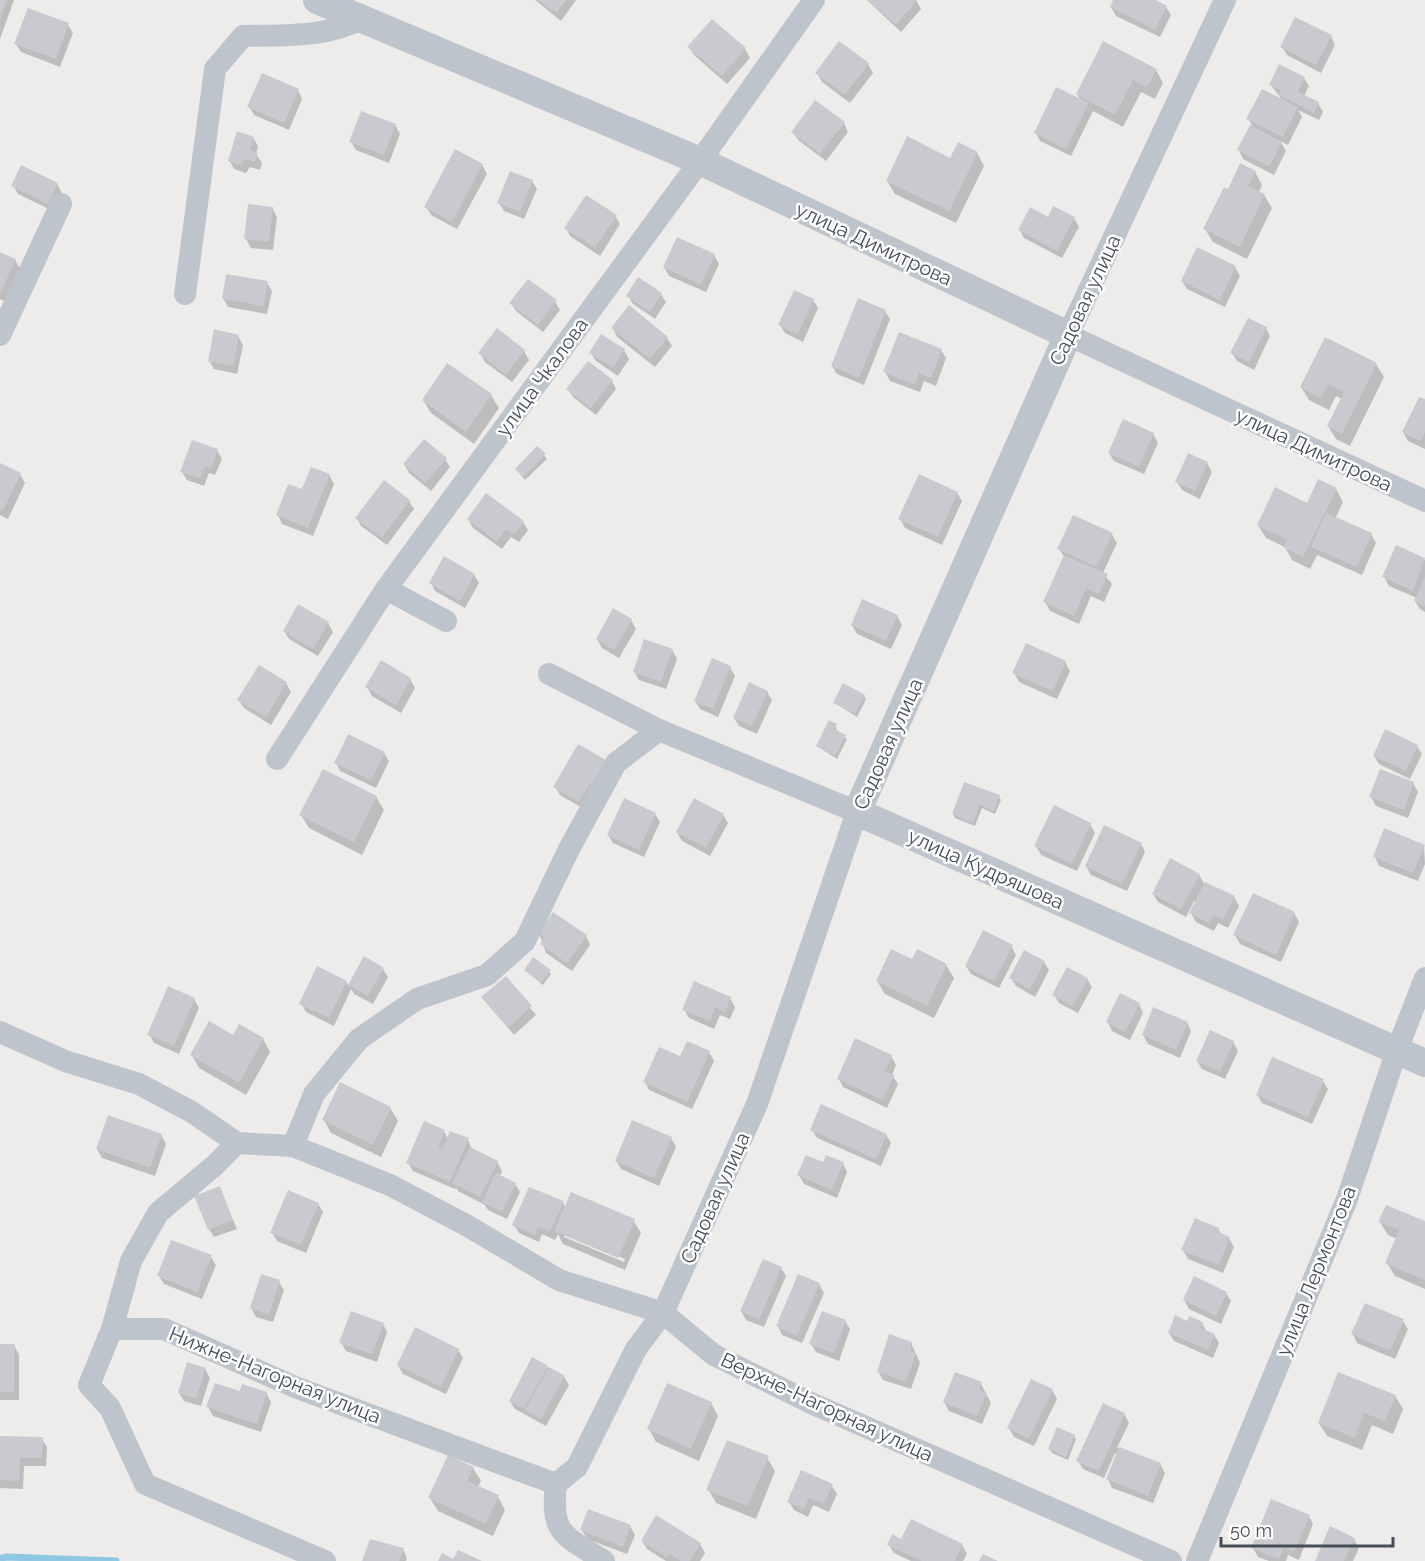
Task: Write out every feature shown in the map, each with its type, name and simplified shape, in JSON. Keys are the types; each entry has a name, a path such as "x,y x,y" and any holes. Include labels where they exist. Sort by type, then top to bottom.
{"street":[{"name":"улица Чкалова","path":"277,759 386,589 700,161 814,0"},
{"name":"Садовая улица","path":"556,1484 577,1467 636,1349 663,1313 757,1104 857,812 1068,335 1225,0"},
{"name":"улица Димитрова","path":"324,1 700,161 1425,501"},
{"path":"185,294 215,69 243,36 320,33 345,28 363,18"},
{"path":"0,335 61,204"},
{"path":"386,589 446,621"},
{"name":"улица Кудряшова","path":"549,674 659,730 857,812 1425,1063"},
{"path":"293,1146 314,1095 359,1039 417,999 488,975 525,941 569,849 616,763 659,730"},
{"name":"улица Лермонтова","path":"1197,1561 1347,1199 1397,1050 1425,978"},
{"path":"0,1032 65,1061 139,1084 192,1112 237,1143 216,1165 158,1213 131,1261 112,1329 89,1385 110,1408 145,1484 324,1561"},
{"name":"Верхне-Нагорная улица","path":"237,1143 293,1146 390,1185 466,1225 559,1280 663,1313 714,1355 800,1398 1130,1553 1171,1561"},
{"name":"Нижне-Нагорная улица","path":"112,1329 164,1329 295,1387 556,1484"},
{"path":"556,1484 553,1512 563,1534 604,1561"}],"building":[{"path":"0,0 7,0 0,19"},
{"path":"538,0 566,0 556,13"},
{"path":"867,0 917,0 896,25"},
{"path":"1113,0 1156,0 1167,6 1155,30 1110,7"},
{"path":"28,8 69,23 56,59 14,44"},
{"path":"1295,17 1332,35 1316,65 1280,47"},
{"path":"712,19 746,48 722,76 687,47"},
{"path":"839,41 869,63 845,95 815,73"},
{"path":"1103,41 1157,69 1147,87 1133,80 1115,115 1076,94"},
{"path":"1279,64 1305,77 1298,92 1319,102 1314,113 1278,95 1281,90 1269,85"},
{"path":"262,73 299,89 284,123 247,107"},
{"path":"1056,87 1089,103 1066,149 1034,133"},
{"path":"1262,89 1298,107 1283,137 1246,119"},
{"path":"815,100 845,122 820,154 791,132"},
{"path":"361,111 396,124 384,155 349,142"},
{"path":"1250,125 1282,142 1269,167 1237,150"},
{"path":"237,131 254,137 250,150 258,153 255,162 245,159 241,165 228,161"},
{"path":"907,136 950,158 958,142 978,152 949,211 886,181"},
{"path":"455,149 483,164 452,222 424,207"},
{"path":"1240,163 1256,171 1248,186 1265,194 1240,247 1203,229 1224,187 1228,189"},
{"path":"21,165 58,183 48,204 11,186"},
{"path":"510,171 533,180 520,212 497,203"},
{"path":"586,195 617,215 595,248 564,228"},
{"path":"248,204 273,207 269,242 244,239"},
{"path":"1053,206 1075,217 1057,251 1018,230 1030,207 1048,217"},
{"path":"677,237 715,254 701,285 663,267"},
{"path":"1197,247 1236,266 1220,300 1181,281"},
{"path":"0,252 16,259 0,294"},
{"path":"226,274 268,281 263,306 222,299"},
{"path":"638,277 662,293 650,312 626,296"},
{"path":"528,279 557,300 538,325 509,303"},
{"path":"794,290 814,299 798,334 778,325"},
{"path":"858,298 886,310 859,378 831,366"},
{"path":"629,305 668,337 650,359 611,328"},
{"path":"1248,318 1267,327 1249,362 1230,353"},
{"path":"497,328 525,350 506,375 478,353"},
{"path":"214,329 239,335 233,366 208,361"},
{"path":"899,332 942,349 931,378 919,373 915,385 883,372"},
{"path":"601,334 625,349 613,368 589,353"},
{"path":"1325,337 1377,363 1342,434 1327,426 1344,392 1328,384 1321,398 1300,387"},
{"path":"588,361 613,380 591,408 566,389"},
{"path":"447,363 492,394 466,432 422,400"},
{"path":"1419,397 1425,399 1425,432 1420,441 1402,432"},
{"path":"1123,419 1154,433 1139,467 1108,453"},
{"path":"424,439 447,458 425,483 403,464"},
{"path":"192,440 218,449 211,468 205,466 200,478 180,472"},
{"path":"537,446 546,454 523,477 515,469"},
{"path":"1188,453 1208,462 1195,491 1175,482"},
{"path":"0,463 21,473 3,511 0,510"},
{"path":"311,467 330,474 308,528 276,515 288,484 302,489"},
{"path":"919,474 958,492 938,537 898,519"},
{"path":"1318,479 1337,488 1303,557 1283,547 1287,540 1257,525 1275,487 1307,503"},
{"path":"384,480 410,500 382,538 355,518"},
{"path":"486,493 524,521 514,535 506,529 497,542 467,519"},
{"path":"1326,513 1372,533 1357,567 1311,547"},
{"path":"1073,515 1113,533 1097,567 1057,549"},
{"path":"1396,545 1425,558 1413,591 1382,577"},
{"path":"1064,555 1108,574 1099,594 1086,588 1074,616 1043,602"},
{"path":"444,556 475,574 460,601 429,583"},
{"path":"1425,577 1425,606 1414,601"},
{"path":"862,599 898,615 886,641 851,625"},
{"path":"298,604 329,622 313,649 283,631"},
{"path":"613,608 632,619 614,650 596,639"},
{"path":"644,639 673,649 661,682 633,672"},
{"path":"1026,643 1066,661 1053,691 1012,673"},
{"path":"712,658 731,666 713,709 694,701"},
{"path":"381,660 411,678 396,705 365,687"},
{"path":"259,665 287,682 266,717 237,700"},
{"path":"749,682 768,691 752,726 733,718"},
{"path":"843,683 865,695 855,714 833,703"},
{"path":"829,720 837,724 834,729 846,735 835,756 816,746"},
{"path":"1385,729 1418,745 1406,771 1373,756"},
{"path":"348,734 385,752 371,780 334,763"},
{"path":"578,744 613,764 599,788 590,783 579,802 553,787"},
{"path":"323,769 377,796 354,842 299,815"},
{"path":"1380,769 1414,782 1404,810 1369,797"},
{"path":"964,782 1000,795 994,811 980,805 973,823 952,814"},
{"path":"624,798 656,813 639,850 607,835"},
{"path":"694,798 724,814 706,848 676,832"},
{"path":"1054,805 1091,823 1072,864 1034,846"},
{"path":"1104,825 1142,843 1122,884 1085,866"},
{"path":"1384,828 1425,845 1413,873 1373,857"},
{"path":"1170,858 1200,874 1181,909 1152,894"},
{"path":"1205,882 1235,896 1223,920 1213,915 1209,923 1189,913"},
{"path":"1253,893 1295,912 1276,955 1233,935"},
{"path":"553,912 587,935 567,963 540,944 544,937 538,933"},
{"path":"983,930 1013,945 994,981 965,966"},
{"path":"891,949 912,959 917,949 947,964 927,1006 876,981"},
{"path":"1024,950 1045,961 1030,989 1009,978"},
{"path":"364,956 384,968 368,996 348,985"},
{"path":"533,957 551,970 541,983 524,970"},
{"path":"317,966 347,981 329,1018 299,1004"},
{"path":"1067,967 1088,978 1073,1006 1052,995"},
{"path":"506,976 532,1006 508,1028 481,997"},
{"path":"694,981 731,997 725,1012 715,1007 710,1021 682,1010"},
{"path":"168,986 195,998 174,1046 147,1035"},
{"path":"1120,993 1140,1003 1125,1032 1106,1022"},
{"path":"1153,1007 1188,1022 1176,1050 1142,1035"},
{"path":"209,1021 233,1035 239,1024 264,1038 239,1083 190,1055"},
{"path":"1210,1030 1234,1041 1220,1072 1196,1061"},
{"path":"855,1038 892,1055 885,1071 894,1075 883,1100 837,1079"},
{"path":"687,1041 710,1051 687,1102 643,1082 659,1047 680,1056"},
{"path":"1272,1057 1324,1079 1308,1117 1256,1095"},
{"path":"340,1082 391,1107 373,1145 322,1120"},
{"path":"821,1104 887,1134 876,1159 810,1130"},
{"path":"108,1115 162,1134 150,1168 96,1149"},
{"path":"632,1120 672,1137 654,1178 615,1161"},
{"path":"424,1121 445,1130 438,1148 442,1150 450,1131 469,1138 450,1182 406,1163"},
{"path":"470,1147 498,1161 480,1197 452,1183"},
{"path":"806,1155 823,1162 826,1155 844,1162 832,1190 797,1175"},
{"path":"496,1173 516,1183 502,1212 482,1202"},
{"path":"220,1186 233,1220 208,1230 194,1196"},
{"path":"529,1187 564,1201 550,1232 538,1227 535,1235 512,1225"},
{"path":"288,1190 319,1203 301,1245 270,1233"},
{"path":"571,1192 635,1219 618,1258 554,1231"},
{"path":"1386,1205 1425,1221 1425,1280 1385,1263 1399,1230 1378,1222"},
{"path":"1195,1218 1219,1228 1218,1232 1230,1237 1219,1265 1181,1250"},
{"path":"171,1240 212,1255 197,1292 157,1276"},
{"path":"763,1259 782,1267 759,1320 740,1311"},
{"path":"261,1274 280,1280 269,1315 250,1308"},
{"path":"798,1274 820,1283 797,1336 776,1326"},
{"path":"1194,1276 1227,1292 1216,1316 1183,1300"},
{"path":"1365,1303 1404,1319 1390,1351 1351,1334"},
{"path":"351,1311 384,1323 372,1354 339,1343"},
{"path":"822,1311 846,1320 834,1353 809,1344"},
{"path":"1175,1315 1187,1321 1189,1316 1203,1322 1201,1328 1215,1334 1208,1350 1168,1333"},
{"path":"415,1327 459,1349 441,1387 397,1365"},
{"path":"889,1334 912,1342 910,1351 916,1353 906,1382 877,1372"},
{"path":"0,1344 15,1344 14,1392 0,1392"},
{"path":"532,1357 548,1366 524,1409 509,1401"},
{"path":"187,1362 206,1368 196,1399 178,1393"},
{"path":"549,1367 565,1376 541,1419 525,1410"},
{"path":"955,1372 982,1382 979,1390 987,1393 977,1416 943,1402"},
{"path":"1338,1372 1396,1395 1385,1421 1364,1413 1355,1438 1318,1423"},
{"path":"1031,1379 1053,1389 1029,1439 1007,1428"},
{"path":"215,1383 240,1391 242,1384 267,1392 257,1424 206,1407"},
{"path":"667,1383 712,1402 691,1449 647,1429"},
{"path":"1103,1403 1125,1413 1099,1471 1076,1461"},
{"path":"1057,1427 1075,1435 1066,1457 1048,1449"},
{"path":"0,1436 43,1437 42,1458 20,1458 19,1481 0,1480"},
{"path":"727,1440 769,1456 748,1506 706,1490"},
{"path":"1119,1447 1161,1463 1148,1496 1106,1479"},
{"path":"448,1455 474,1467 467,1481 499,1495 486,1524 428,1498"},
{"path":"801,1470 833,1484 824,1504 809,1498 804,1509 787,1502"},
{"path":"1271,1499 1310,1515 1294,1552 1284,1547 1279,1559 1251,1548"},
{"path":"588,1509 631,1525 623,1547 580,1530"},
{"path":"656,1515 701,1543 690,1561 681,1561 670,1554 667,1557 641,1541"},
{"path":"911,1519 963,1544 955,1561 922,1561 887,1545 892,1534 901,1539"},
{"path":"1330,1526 1355,1538 1344,1561 1315,1561"},
{"path":"370,1539 404,1548 399,1561 362,1561"},
{"path":"458,1550 482,1561 438,1561 442,1553 453,1559"},
{"path":"983,1554 998,1561 979,1561"}],"waterway":[{"path":"0,1559 6,1557 116,1561"}]}
